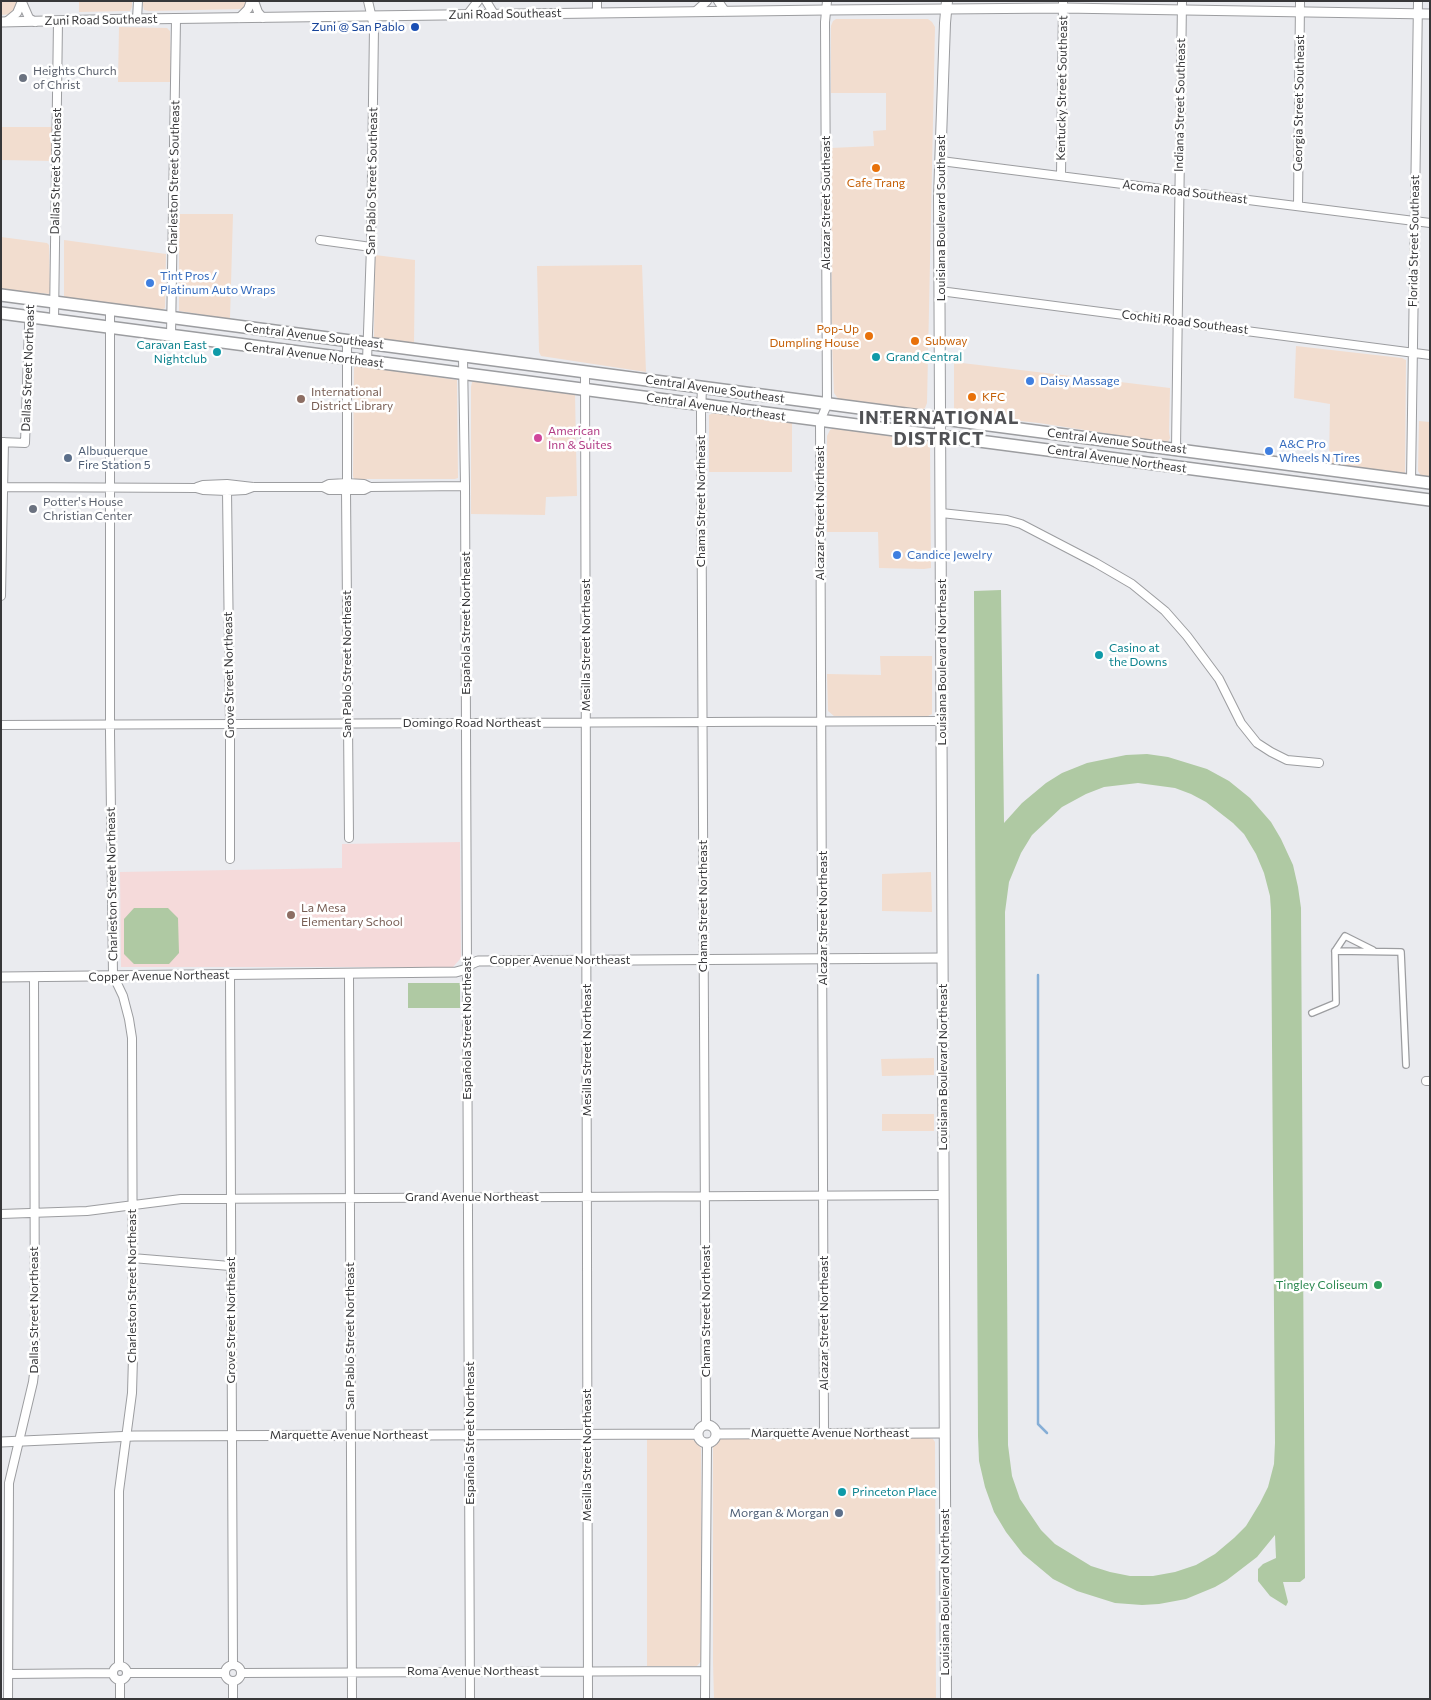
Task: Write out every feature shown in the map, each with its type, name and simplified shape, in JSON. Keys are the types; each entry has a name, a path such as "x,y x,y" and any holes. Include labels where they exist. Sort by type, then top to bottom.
{"main road":[{"name":"Louisiana Boulevard Southeast","path":"941,435 941,161 947,5"},
{"name":"Central Avenue Southeast","path":"1,295 1430,483"},
{"name":"Central Avenue Northeast","path":"1,313 1430,500"},
{"name":"Louisiana Boulevard Northeast","path":"941,435 946,1699"}],"street":[{"path":"137,19 138,1"},
{"path":"253,1 263,18"},
{"path":"238,18 253,1"},
{"name":"San Pablo Street Southeast","path":"367,362 371,247 374,27 368,1"},
{"path":"467,15 478,1"},
{"path":"486,1 494,14"},
{"path":"597,1 597,12"},
{"path":"696,11 707,1"},
{"path":"718,1 726,11"},
{"name":"Georgia Street Southeast","path":"1298,206 1300,1"},
{"name":"Florida Street Southeast","path":"1410,481 1418,1"},
{"path":"22,2 29,18 35,22"},
{"path":"4,22 17,13 22,2"},
{"name":"Zuni Road Southeast","path":"4,22 726,11 826,6 947,5 1182,6 1300,12 1430,14"},
{"name":"Kentucky Street Southeast","path":"1061,176 1063,5"},
{"name":"Alcazar Street Southeast","path":"826,6 826,404"},
{"name":"Indiana Street Southeast","path":"1176,449 1176,321 1182,6"},
{"name":"Charleston Street Southeast","path":"171,336 176,19"},
{"name":"Dallas Street Southeast","path":"54,320 58,21"},
{"name":"Acoma Road Southeast","path":"941,161 1430,223"},
{"path":"320,240 371,247"},
{"name":"Cochiti Road Southeast","path":"940,291 1430,354"},
{"name":"Dallas Street Northeast","path":"1,596 3,442 25,443 30,298"},
{"name":"Charleston Street Northeast","path":"110,308 113,975 123,996 132,1038 133,1357 132,1393 118,1490 120,1666"},
{"name":"San Pablo Street Northeast","path":"347,341 349,838"},
{"name":"Española Street Northeast","path":"464,357 470,1699"},
{"name":"Mesilla Street Northeast","path":"585,372 588,1699"},
{"name":"Chama Street Northeast","path":"702,387 706,1425"},
{"name":"Alcazar Street Northeast","path":"824,1432 820,421 826,404"},
{"path":"196,488 203,485 227,484 253,487 323,487 329,484 347,487 364,484 370,486 465,486"},
{"path":"3,487 196,488 227,491 245,490 253,487"},
{"name":"Grove Street Northeast","path":"227,491 230,859"},
{"path":"941,513 1007,520 1021,524 1132,584 1165,611 1194,644 1219,679 1241,724 1257,743 1287,760 1319,763"},
{"name":"Domingo Road Northeast","path":"1,725 942,721"},
{"path":"1312,1012 1336,1003 1335,951 1346,936 1377,952"},
{"path":"1335,951 1401,952 1406,1065"},
{"name":"Copper Avenue Northeast","path":"1,977 456,972 467,969 471,964 478,961 942,958"},
{"name":"San Pablo Street Northeast","path":"349,974 352,1699"},
{"name":"Grove Street Northeast","path":"230,975 233,1665"},
{"name":"Dallas Street Northeast","path":"8,1699 9,1483 34,1382 35,1365 34,978"},
{"name":"Grand Avenue Northeast","path":"1,1214 88,1211 181,1199 943,1195"},
{"path":"132,1258 230,1266"},
{"path":"706,1425 712,1426 716,1434 712,1441 706,1443 701,1441 698,1434 699,1428 706,1425"},
{"name":"Marquette Avenue Northeast","path":"716,1434 824,1432 944,1433"},
{"name":"Marquette Avenue Northeast","path":"1,1442 126,1436 698,1434"},
{"path":"706,1443 706,1699"},
{"path":"233,1665 238,1667 241,1673 239,1678 233,1681 226,1678 225,1673 228,1667 233,1665"},
{"path":"112,1673 115,1668 120,1666 124,1667 127,1673"},
{"name":"Roma Avenue Northeast","path":"241,1673 705,1671"},
{"path":"8,1674 112,1673"},
{"path":"112,1673 114,1678 120,1680"},
{"path":"127,1673 225,1673"},
{"path":"120,1680 127,1673"},
{"path":"120,1680 120,1699"},
{"path":"233,1681 233,1699"}],"shaded area":[{"path":"1,1 17,1 17,8 12,14 1,15"},
{"path":"79,1 132,1 132,7 130,11 79,12"},
{"path":"142,1 247,1 246,7 243,9 149,11 144,10"},
{"path":"836,19 928,19 935,27 927,403 925,408 921,410 839,400 834,393 831,148 874,146 873,131 886,130 886,93 831,93 831,26"},
{"path":"119,27 167,28 170,31 171,82 118,82"},
{"path":"1,127 52,127 53,161 1,160"},
{"path":"179,214 233,214 230,319 179,311"},
{"path":"1,237 47,243 49,245 49,294 1,289"},
{"path":"64,240 166,254 165,308 161,310 67,298 64,296"},
{"path":"375,255 415,260 414,344 374,337"},
{"path":"642,265 646,372 541,356 539,352 537,266"},
{"path":"1296,346 1406,360 1405,473 1329,464 1330,404 1294,398"},
{"path":"954,362 1170,388 1170,438 1168,442 1162,442 1039,423 958,414 954,410"},
{"path":"356,365 457,380 458,478 354,479 354,368"},
{"path":"475,380 575,394 577,496 546,497 545,515 471,514 471,387 472,382"},
{"path":"713,413 792,422 792,472 709,472 709,415"},
{"path":"1419,421 1430,422 1430,478 1422,477 1418,471"},
{"path":"834,428 927,440 930,445 931,568 879,568 878,532 827,532 827,436 830,430"},
{"path":"880,656 932,656 932,714 928,716 834,716 828,711 827,674 881,675"},
{"name":"La Mesa Elementary School","path":"460,842 461,958 453,967 121,967 120,872 342,868 342,844"},
{"path":"931,872 932,912 882,911 882,874"},
{"path":"934,1058 934,1075 882,1076 881,1059"},
{"path":"882,1114 934,1114 934,1131 882,1131"},
{"path":"929,1438 935,1442 936,1699 714,1699 713,1444 716,1440"},
{"path":"647,1439 691,1439 699,1443 701,1449 702,1660 697,1666 647,1666"}],"green space":[{"path":"1001,590 1004,823 1022,803 1046,783 1062,773 1087,763 1126,755 1147,754 1168,757 1207,769 1229,781 1250,798 1271,822 1293,865 1301,908 1305,1578 1300,1582 1283,1582 1288,1602 1286,1606 1270,1596 1258,1581 1258,1569 1263,1564 1276,1558 1275,1535 1257,1557 1227,1580 1186,1599 1142,1605 1115,1603 1077,1591 1053,1579 1023,1554 994,1512 985,1487 979,1461 978,1436 974,591","holes":["1138,783 1175,788 1206,802 1244,834 1256,854 1264,873 1270,896 1274,1464 1268,1487 1246,1526 1215,1554 1196,1565 1175,1572 1153,1576 1130,1576 1091,1566 1055,1544 1041,1530 1020,1499 1012,1476 1008,1445 1005,912 1009,882 1021,853 1032,835 1062,807 1104,787"]},
{"path":"134,908 168,908 178,918 179,953 169,964 134,964 124,954 124,919"},
{"path":"408,983 460,983 460,1008 408,1008"}],"waterway":[{"path":"1038,975 1038,1424 1047,1433"}],"place":[{"name":"Zuni @ San Pablo","path":"415,27"},
{"name":"Heights Church of Christ","path":"23,78"},
{"name":"Cafe Trang","path":"876,168"},
{"name":"Tint Pros / Platinum Auto Wraps","path":"150,283"},
{"name":"Pop-Up Dumpling House","path":"869,336"},
{"name":"Subway","path":"915,341"},
{"name":"Caravan East Nightclub","path":"217,352"},
{"name":"Grand Central","path":"876,357"},
{"name":"Daisy Massage","path":"1030,381"},
{"name":"KFC","path":"972,397"},
{"name":"International District Library","path":"301,399"},
{"name":"American Inn & Suites","path":"538,438"},
{"name":"A&C Pro Wheels N Tires","path":"1269,451"},
{"name":"Albuquerque Fire Station 5","path":"68,458"},
{"name":"Potter's House Christian Center","path":"33,509"},
{"name":"Candice Jewelry","path":"897,555"},
{"name":"Casino at the Downs","path":"1099,655"},
{"name":"La Mesa Elementary School","path":"291,915"},
{"name":"Tingley Coliseum","path":"1378,1285"},
{"name":"Princeton Place","path":"842,1492"},
{"name":"Morgan & Morgan","path":"839,1513"}],"district":[{"name":"INTERNATIONAL DISTRICT","path":"939,428"}]}
